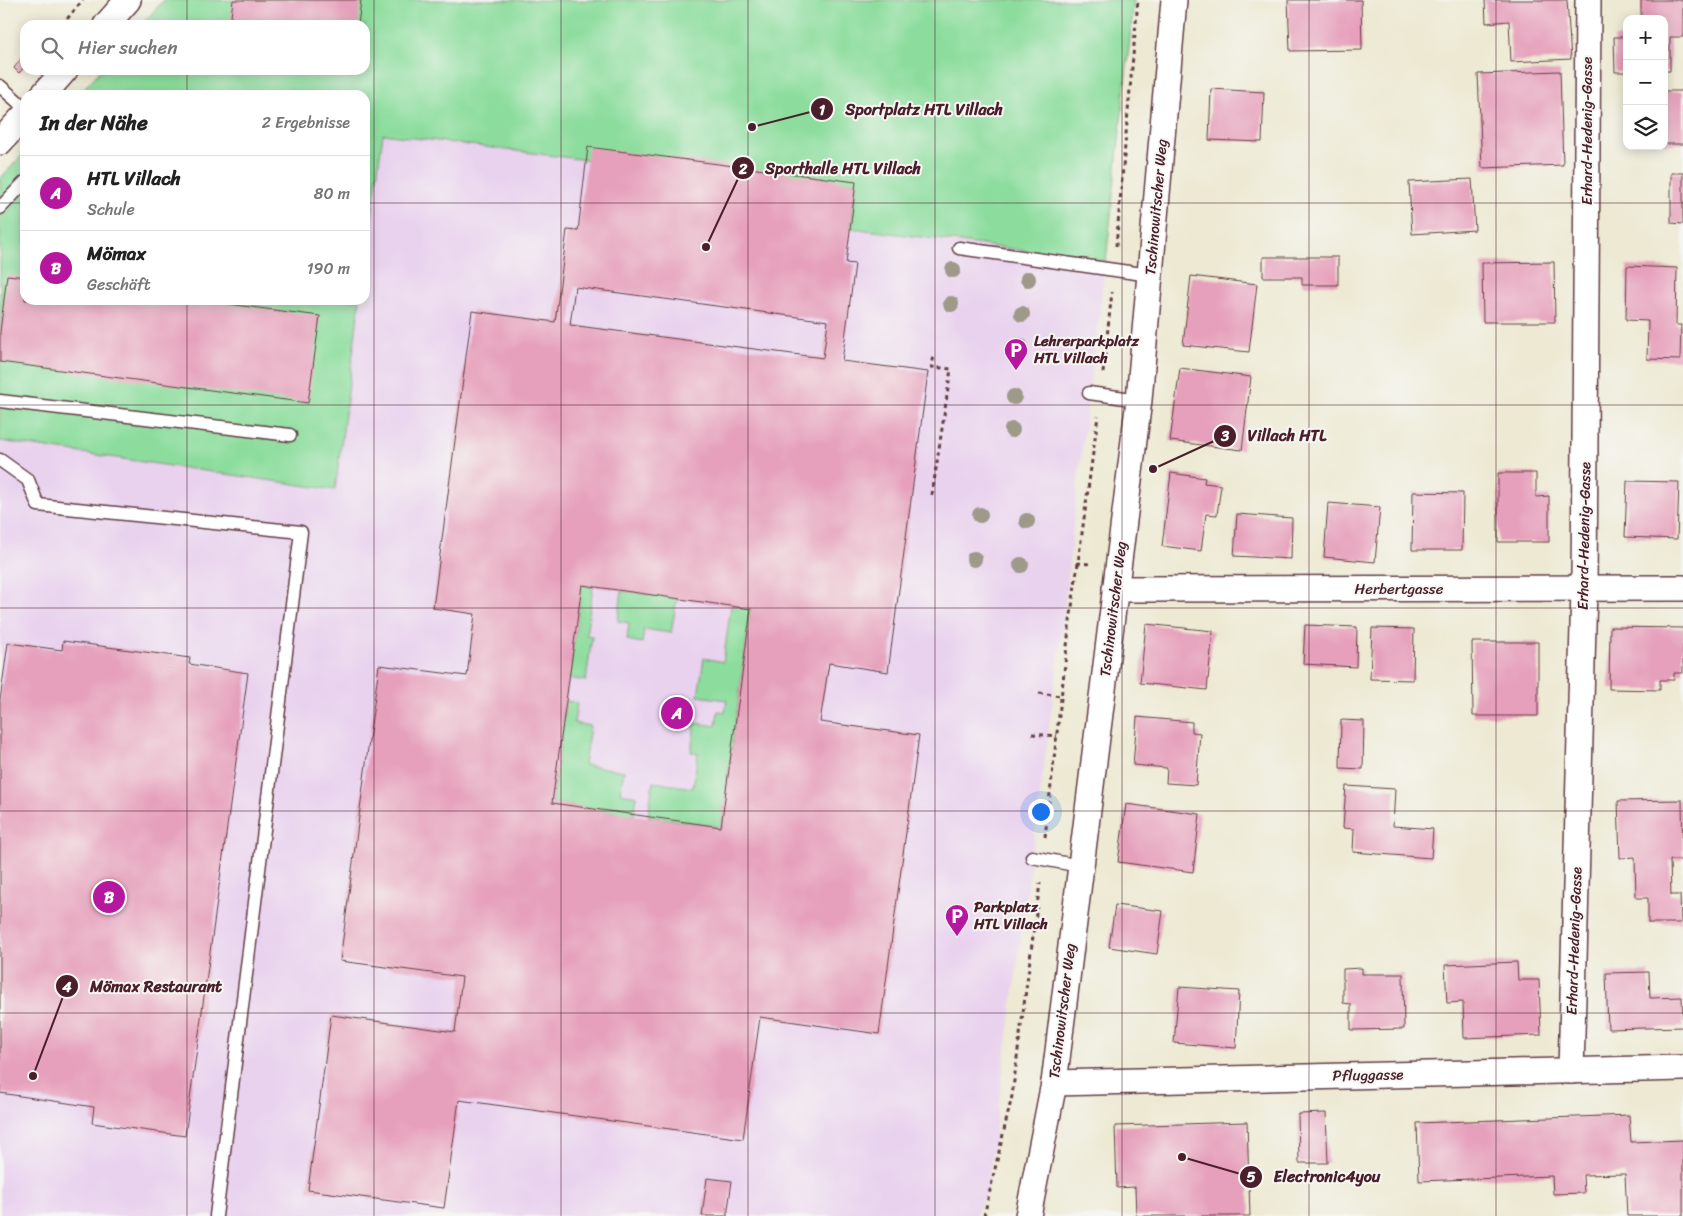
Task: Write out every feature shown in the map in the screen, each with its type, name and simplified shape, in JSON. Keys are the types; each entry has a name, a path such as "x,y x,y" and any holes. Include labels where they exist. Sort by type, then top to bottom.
{"street":[{"path":"110,20 128,0"},
{"name":"Tschinowitscher Weg","path":"1028,1216 1054,1083 1139,400 1174,0"},
{"name":"Erhard-Hedenig-Gasse","path":"1571,1071 1584,589 1588,0"},
{"path":"47,90 61,75"},
{"path":"0,142 20,120"},
{"name":"Herbertgasse","path":"1115,589 1683,588"},
{"name":"Pfluggasse","path":"1054,1083 1683,1068"}],"lane":[{"path":"0,86 20,104"},
{"path":"0,208 20,187"},
{"path":"958,248 1150,275"},
{"path":"1095,394 1139,400"},
{"path":"0,401 290,435"},
{"path":"0,460 28,480 38,505 301,532 216,1216"},
{"path":"1037,858 1080,866"}],"path":[{"path":"66,20 83,0"},
{"path":"984,1216 1012,1096 1037,858 1057,736 1095,394 1114,271 1138,0"},
{"path":"932,495 952,369 932,367 934,355"},
{"path":"1077,563 1093,564"},
{"path":"1039,693 1061,696"},
{"path":"1032,734 1057,736"}],"shaded area":[{"path":"383,133 586,160 588,147 856,182 851,228 1106,261 1078,480 1063,623 987,1192 975,1216 0,1216 0,441 69,452 350,305 370,305 370,227"}],"green space":[{"path":"164,0 1134,0 1106,261 851,228 856,182 587,160 383,134 370,228 370,90 83,90 96,75 370,75 370,20 146,20"},
{"path":"20,157 20,305 359,305 335,490 0,441 0,179"},
{"path":"582,585 593,587 586,635 592,636 586,681 569,678"},
{"path":"622,591 677,598 671,633 644,629 642,643 627,640 629,623 618,621"},
{"path":"731,606 751,609 721,827 648,816 653,782 693,788 698,753 691,752 695,723 716,726 718,711 725,712 727,700 698,696 704,658 723,662"},
{"path":"566,701 577,703 574,723 590,726 584,765 624,771 620,793 637,796 634,815 552,803"}],"building":[{"path":"233,0 361,0 359,20 231,20"},
{"path":"1288,0 1361,0 1362,50 1290,51"},
{"path":"1485,0 1567,0 1571,59 1511,62 1509,21 1486,23"},
{"path":"1641,0 1683,0 1683,37 1670,37 1670,71 1668,71 1668,15 1641,15"},
{"path":"1614,37 1623,37 1623,72 1615,72"},
{"path":"20,60 20,72 19,73 14,68"},
{"path":"1560,71 1563,165 1482,168 1478,74"},
{"path":"1211,89 1264,92 1262,142 1209,140"},
{"path":"1668,91 1683,91 1683,144 1668,144"},
{"path":"588,147 856,182 846,263 855,264 842,361 928,372 888,672 829,663 820,722 919,735 879,1034 760,1017 743,1139 459,1100 444,1208 308,1190 331,1015 455,1032 462,977 340,961 379,665 467,676 475,614 433,608 472,311 555,322 567,230 578,231","holes":["575,287 828,321 823,358 570,325","582,585 751,609 721,827 552,803"]},
{"path":"1671,173 1683,173 1683,224 1671,223"},
{"path":"1472,179 1475,230 1412,234 1409,182"},
{"path":"1263,257 1338,257 1338,285 1302,285 1302,277 1263,277"},
{"path":"1554,262 1555,322 1483,322 1482,263"},
{"path":"1627,266 1677,268 1676,325 1681,325 1680,360 1647,359 1648,321 1626,320"},
{"path":"7,275 20,276 20,305 235,305 320,316 308,403 0,362 0,332"},
{"path":"1191,276 1257,284 1249,352 1183,345"},
{"path":"1180,368 1251,377 1242,450 1170,441"},
{"path":"1171,473 1205,478 1204,483 1221,485 1217,515 1206,514 1201,551 1162,546"},
{"path":"1498,473 1536,473 1536,497 1549,496 1549,542 1498,542"},
{"path":"1627,481 1679,482 1677,539 1625,537"},
{"path":"1413,492 1463,493 1462,550 1412,550"},
{"path":"1328,503 1380,507 1375,562 1324,557"},
{"path":"1237,514 1292,518 1291,559 1234,556"},
{"path":"1146,624 1213,631 1207,690 1140,683"},
{"path":"1305,625 1357,627 1356,667 1303,664"},
{"path":"1610,627 1683,628 1683,673 1674,673 1674,680 1660,680 1660,690 1609,689"},
{"path":"1372,628 1414,629 1413,680 1370,679"},
{"path":"63,641 190,658 189,664 248,673 185,1136 92,1123 94,1107 0,1093 0,700 8,643 62,650"},
{"path":"1472,642 1538,642 1538,716 1473,716"},
{"path":"1137,717 1192,722 1192,732 1200,733 1196,785 1166,783 1167,768 1133,765"},
{"path":"1341,720 1364,721 1363,769 1340,768"},
{"path":"1346,786 1395,789 1393,826 1433,829 1431,858 1353,852 1354,829 1343,828"},
{"path":"1682,800 1683,860 1670,860 1671,895 1680,895 1681,923 1648,923 1648,898 1636,898 1635,857 1620,858 1618,801"},
{"path":"1126,804 1200,814 1193,872 1118,862"},
{"path":"1115,905 1163,911 1157,954 1109,947"},
{"path":"1517,962 1518,980 1539,980 1541,1035 1464,1038 1463,1002 1447,1003 1445,965"},
{"path":"1362,968 1362,974 1403,974 1404,1029 1351,1030 1351,1004 1343,1003 1343,969"},
{"path":"1649,972 1650,998 1682,997 1683,1027 1608,1029 1606,973"},
{"path":"1179,987 1239,991 1236,1048 1174,1043"},
{"path":"1326,1113 1328,1163 1299,1163 1298,1114"},
{"path":"1629,1115 1631,1142 1683,1140 1683,1216 1627,1216 1625,1174 1583,1175 1584,1193 1553,1194 1552,1176 1419,1181 1417,1123"},
{"path":"1247,1122 1250,1216 1136,1216 1135,1187 1117,1188 1115,1126"},
{"path":"707,1178 732,1181 727,1216 702,1216"}],"place":[{"name":"Sportplatz HTL Villach","path":"752,127"},
{"name":"Sporthalle HTL Villach","path":"706,247"},
{"name":"Lehrerparkplatz HTL Villach","path":"1016,371"},
{"name":"Villach HTL","path":"1153,469"},
{"name":"HTL Villach","path":"677,713"},
{"name":"Mömax","path":"109,897"},
{"name":"Parkplatz HTL Villach","path":"957,937"},
{"name":"Mömax Restaurant","path":"33,1076"},
{"name":"Electronic4you","path":"1182,1157"}]}
